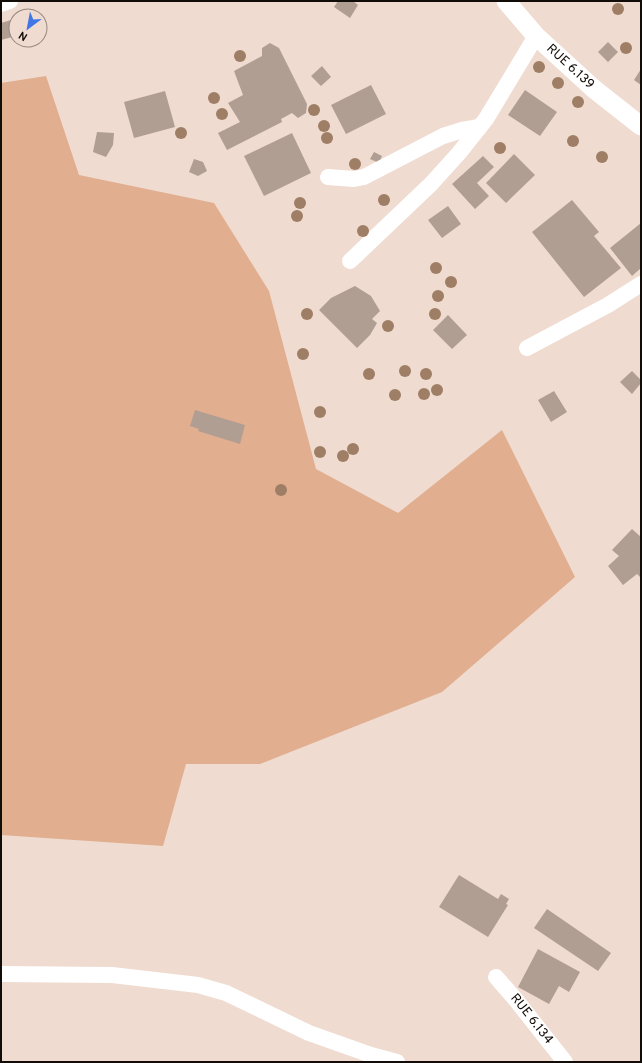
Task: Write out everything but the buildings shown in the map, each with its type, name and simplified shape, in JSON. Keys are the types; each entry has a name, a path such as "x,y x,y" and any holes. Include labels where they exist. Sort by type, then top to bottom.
{"street":[{"path":"1,4 10,1"},
{"name":"RUE 6.139","path":"506,1 536,36 594,89 641,126"},
{"path":"350,261 431,184 459,154 486,119 536,36"},
{"path":"328,177 354,179 364,177 443,136 462,130 479,127"},
{"path":"527,348 608,305 641,284"},
{"path":"1,974 112,974 198,985 226,994 309,1033 370,1055 397,1062"},
{"name":"RUE 6.134","path":"496,977 565,1062"}],"shaded area":[{"path":"46,76 79,175 214,203 269,291 316,469 398,513 502,430 575,577 442,692 260,764 186,764 163,846 1,835 1,83"}]}
